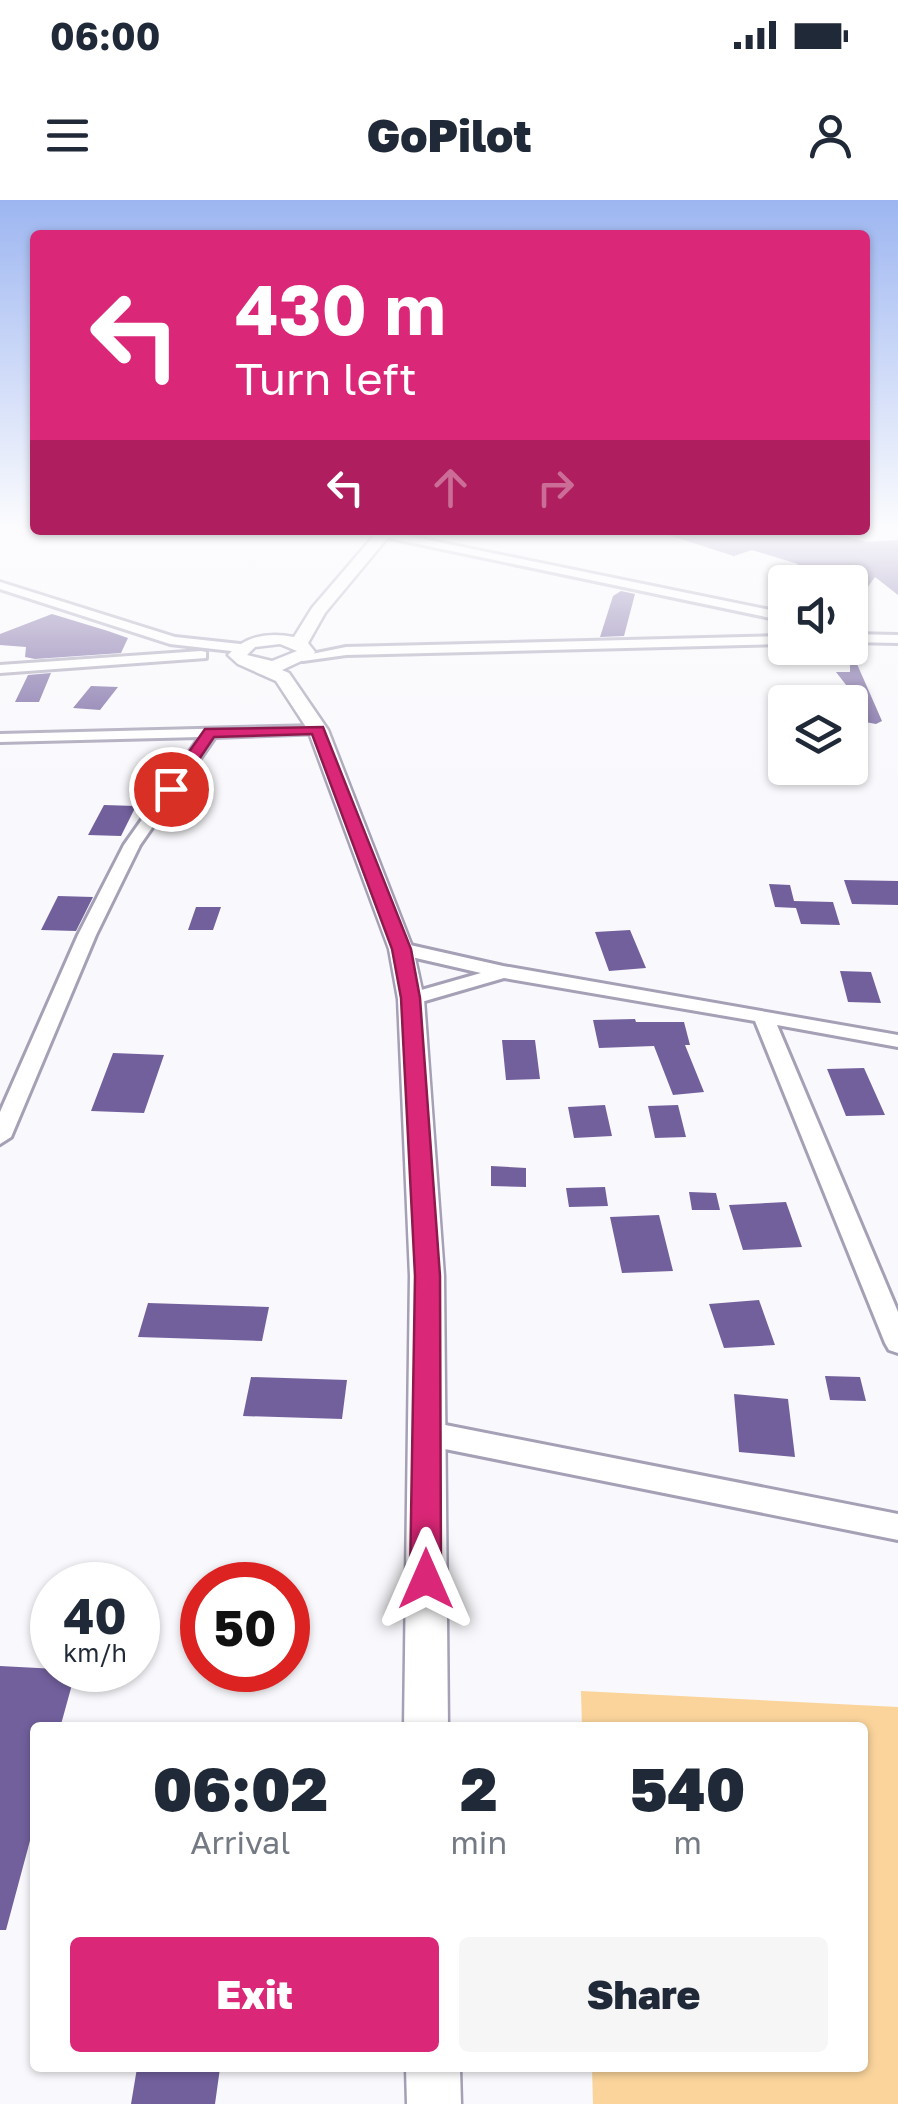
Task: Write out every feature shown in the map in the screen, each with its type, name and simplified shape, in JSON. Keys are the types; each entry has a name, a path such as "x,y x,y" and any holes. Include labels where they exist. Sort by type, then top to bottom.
{"main road":[{"path":"244,649 305,618"},
{"path":"291,659 314,618"},
{"path":"244,649 291,659"},
{"path":"244,649 291,659"},
{"path":"291,659 402,949 410,998 427,1276 426,1722"},
{"path":"433,2072 434,2104"}],"street":[{"path":"103,618 184,644 244,649"},
{"path":"868,636 898,639"},
{"path":"291,659 346,651 768,640"},
{"path":"163,658 184,644"},
{"path":"0,668 210,655 244,649"},
{"path":"0,738 318,730"},
{"path":"0,1137 86,935 132,845 210,732"},
{"path":"402,949 503,972 898,1041"},
{"path":"410,998 503,972"},
{"path":"763,1016 898,1343"},
{"path":"425,1434 898,1527"}],"shaded area":[{"path":"581,1691 898,1707 898,2104 593,2104 592,2072 868,2072 868,1722 582,1722"}],"building":[{"path":"42,618 64,618 128,638 121,653 35,659 25,657 26,647 0,645 0,634"},
{"path":"606,618 629,618 624,636 600,637"},
{"path":"850,665 857,665 866,685 846,685 836,672 850,672"},
{"path":"51,673 39,702 15,702 28,675"},
{"path":"91,686 118,687 100,710 73,708"},
{"path":"868,689 882,721 868,723"},
{"path":"104,805 136,806 121,836 88,835"},
{"path":"844,880 898,881 898,905 852,904"},
{"path":"769,884 790,885 794,901 833,902 840,925 801,924 796,908 775,907"},
{"path":"58,896 93,897 76,931 41,930"},
{"path":"196,907 221,907 213,930 188,930"},
{"path":"630,930 646,968 609,971 595,932"},
{"path":"840,971 871,972 881,1003 848,1002"},
{"path":"593,1020 684,1022 690,1045 685,1045 704,1092 673,1095 654,1046 599,1048"},
{"path":"502,1040 535,1040 540,1079 506,1080"},
{"path":"113,1053 164,1055 144,1113 91,1111"},
{"path":"864,1068 885,1115 846,1116 827,1069"},
{"path":"605,1105 612,1136 574,1138 568,1107"},
{"path":"678,1105 686,1137 655,1138 648,1106"},
{"path":"491,1166 526,1168 526,1187 491,1186"},
{"path":"605,1187 608,1206 569,1207 566,1188"},
{"path":"689,1192 716,1193 720,1210 692,1210"},
{"path":"786,1202 802,1247 743,1250 729,1205"},
{"path":"659,1215 673,1271 622,1273 610,1217"},
{"path":"759,1300 775,1345 724,1348 709,1304"},
{"path":"148,1303 269,1307 262,1341 138,1337"},
{"path":"825,1376 860,1377 866,1401 830,1400"},
{"path":"251,1377 347,1380 342,1419 243,1416"},
{"path":"734,1394 788,1399 795,1457 739,1452"},
{"path":"0,1666 30,1668 30,1692 70,1692 62,1722 30,1722 30,1841 6,1930 0,1930"},
{"path":"136,2072 219,2072 215,2104 131,2104"}],"route":[{"path":"171,789 210,732 318,730 402,949 410,998 427,1276 426,1579"}]}
